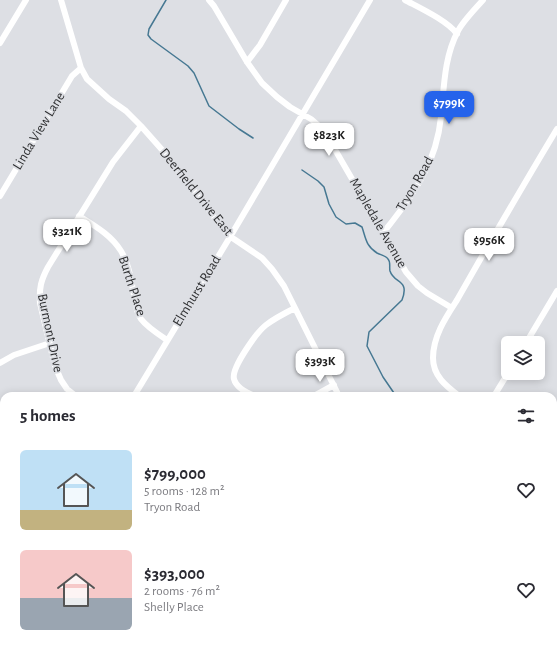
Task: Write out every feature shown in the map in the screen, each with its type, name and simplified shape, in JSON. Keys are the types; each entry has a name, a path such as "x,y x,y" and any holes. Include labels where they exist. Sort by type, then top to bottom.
{"street":[{"path":"0,43 26,0"},
{"name":"Deerfield Drive East","path":"61,0 81,68 87,80 126,111 142,126 230,237 262,258 272,269 284,286 337,392"},
{"name":"Mapledale Avenue","path":"209,0 247,62 262,83 290,107 311,118 330,141 406,272 418,286 452,308"},
{"path":"247,62 260,45 286,0"},
{"name":"Elmhurst Road","path":"136,392 370,0"},
{"path":"406,0 446,23 457,34"},
{"name":"Tryon Road","path":"383,232 398,214 415,189 428,165 436,146 446,68 450,52 459,29 483,0"},
{"name":"Linda View Lane","path":"0,196 72,76 81,68"},
{"name":"Burmont Drive","path":"71,392 61,380 56,366 40,303 40,283 48,267 113,162 142,126"},
{"path":"454,392 439,378 435,369 433,359 436,339 452,308 557,130"},
{"name":"Burth Place","path":"79,216 102,230 112,239 121,251 127,264 139,317 144,323 167,340"},
{"path":"530,336 557,291"},
{"path":"248,392 240,388 236,383 234,378 236,365 253,339 265,325 295,308"},
{"path":"0,363 14,355 50,343"},
{"path":"496,392 503,380"},
{"path":"321,392 334,385"}],"waterway":[{"path":"166,0 149,29 148,35 151,39 188,66 194,73 209,106 253,138"},
{"path":"302,170 324,187 329,204 336,217 346,224 355,223 362,227 368,245 377,253 387,258 392,275 403,285 404,293 402,300 369,332 367,346 383,377 393,392"}]}
